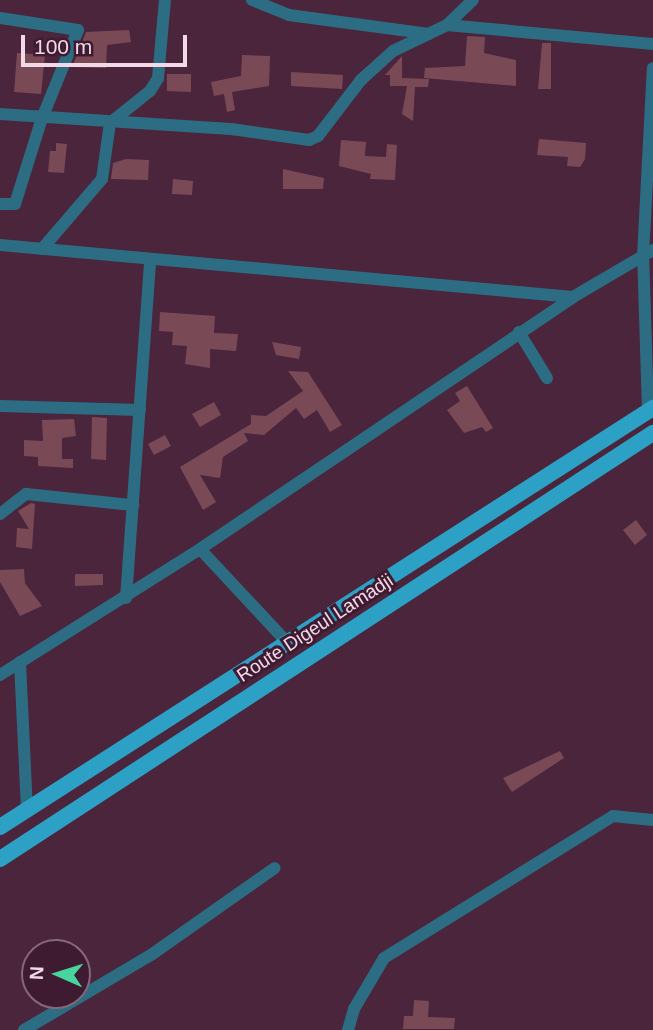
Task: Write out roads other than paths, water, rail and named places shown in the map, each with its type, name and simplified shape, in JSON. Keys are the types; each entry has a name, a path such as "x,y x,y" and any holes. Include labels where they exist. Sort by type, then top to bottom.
{"main road":[{"name":"Route Digeul Lamadji","path":"0,827 285,640 651,410"},
{"name":"Route Digeul Lamadji","path":"0,859 653,433"}],"street":[{"path":"42,249 102,179 110,123 158,78 165,0"},
{"path":"252,0 289,15 429,34"},
{"path":"289,0 289,15"},
{"path":"0,114 231,129 309,140 318,136 361,80 393,51 447,25 473,0"},
{"path":"0,18 78,30 41,118 15,204 0,205"},
{"path":"447,25 653,44"},
{"path":"651,410 648,253 653,68"},
{"path":"0,244 150,260 412,278 573,297"},
{"path":"1,673 200,550 519,332 648,253"},
{"path":"126,598 150,260"},
{"path":"519,332 547,378"},
{"path":"0,406 140,410"},
{"path":"0,514 26,494 133,505"},
{"path":"200,550 285,640"},
{"path":"20,662 27,810"},
{"path":"348,1030 354,1009 384,958 613,816 653,820"},
{"path":"24,1030 151,955 275,868"}]}
